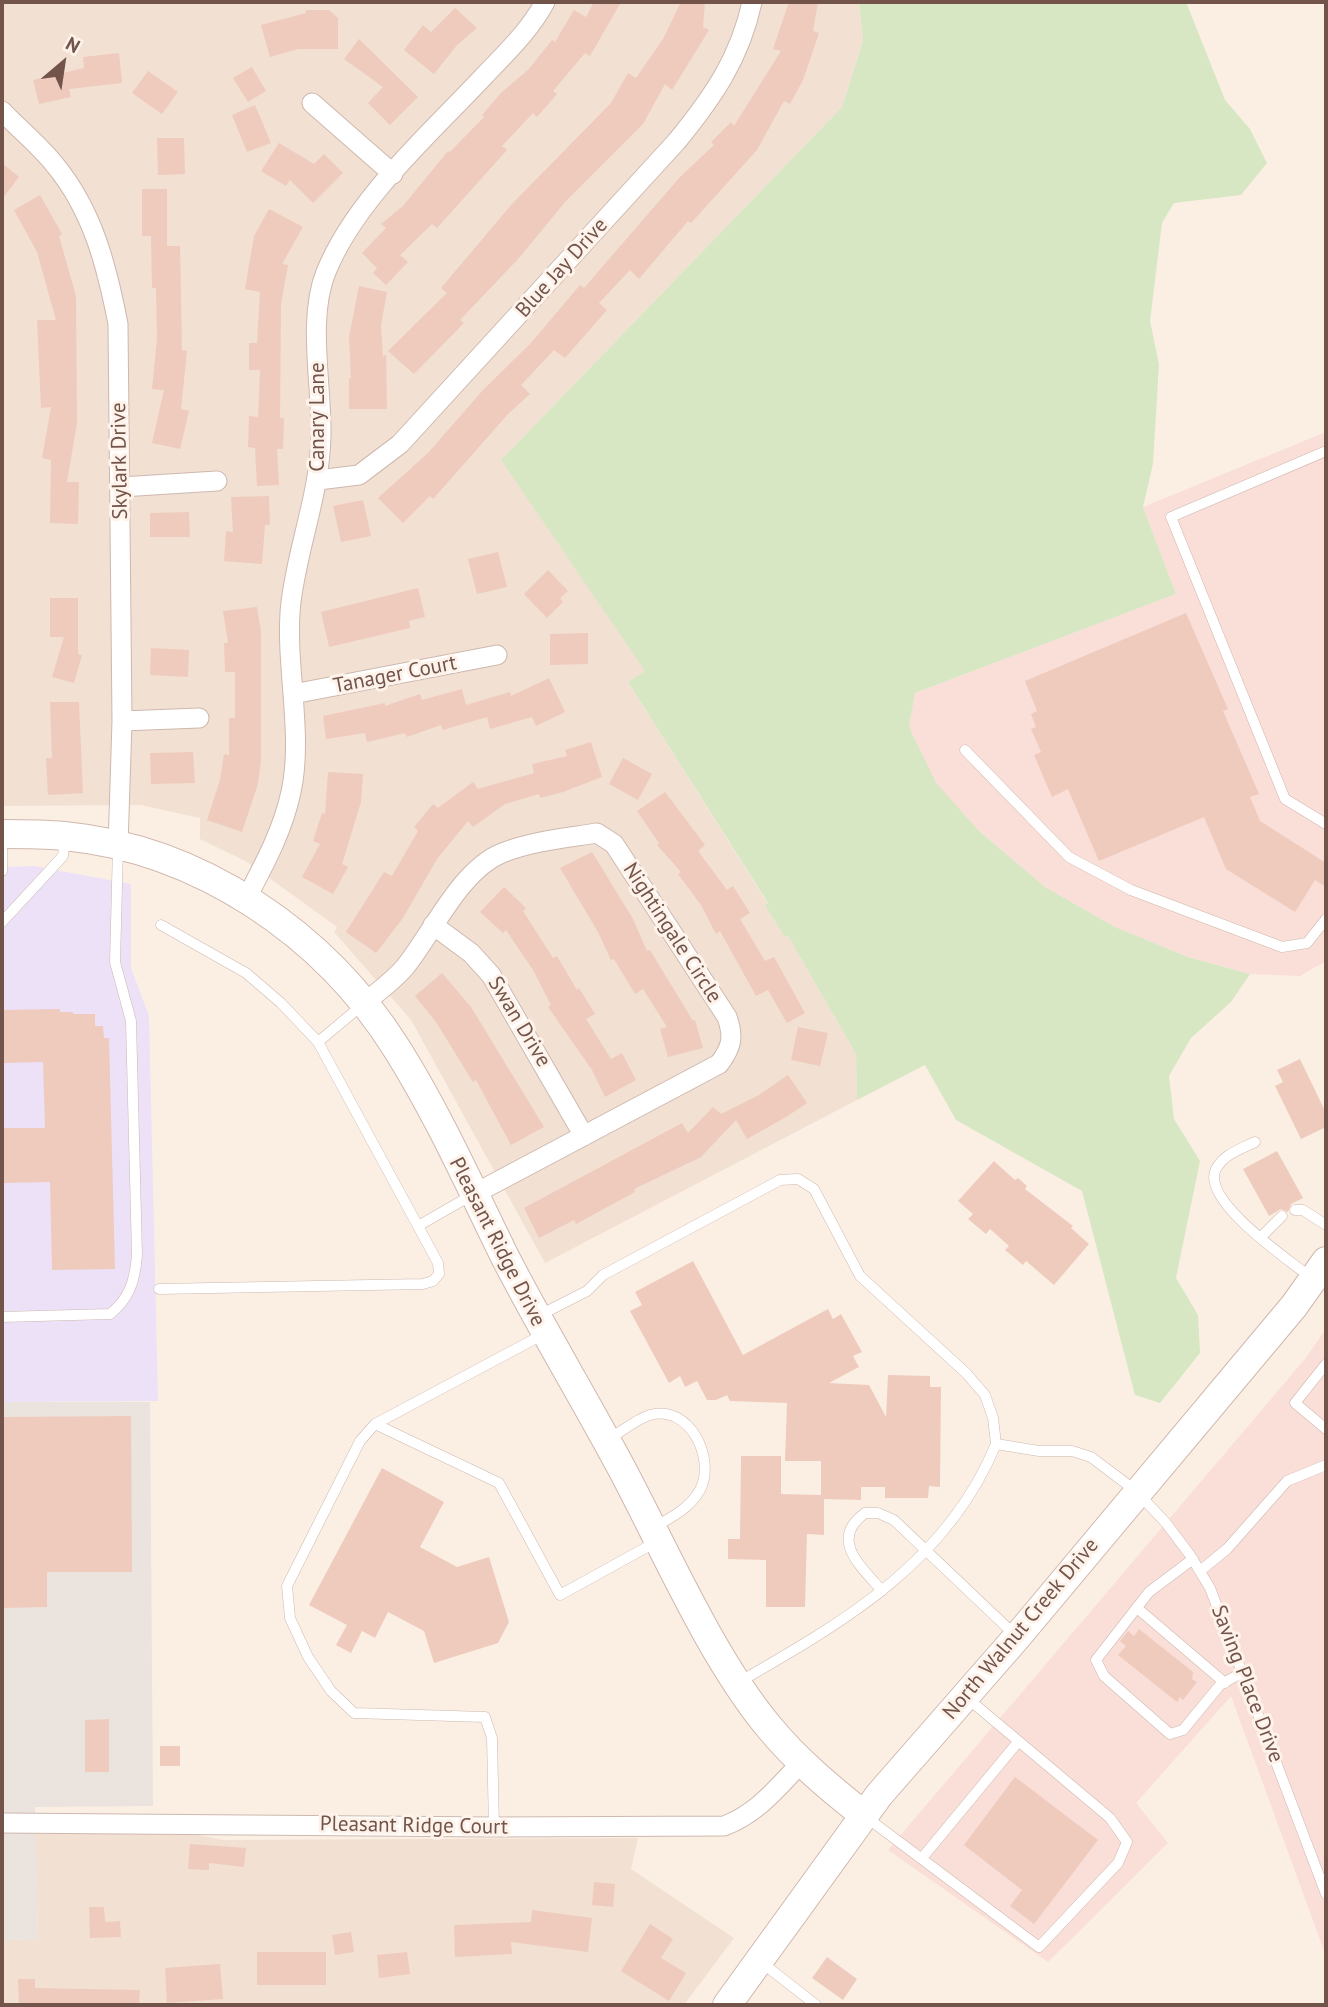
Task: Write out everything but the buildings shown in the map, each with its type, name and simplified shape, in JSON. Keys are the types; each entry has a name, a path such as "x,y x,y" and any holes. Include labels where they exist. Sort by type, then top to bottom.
{"street":[{"name":"Canary Lane","path":"246,899 278,836 291,791 291,606 295,575 318,480 322,433 319,307 325,274 348,227 393,174 521,37 545,2"},
{"name":"Blue Jay Drive","path":"318,480 359,475 400,444 651,170 714,96 744,36 751,2"},
{"path":"312,103 393,174"},
{"name":"Skylark Drive","path":"2,111 55,165 84,209 107,268 118,324 122,720 118,847"},
{"path":"121,487 216,481"},
{"name":"Tanager Court","path":"293,694 497,655"},
{"path":"122,720 199,718"},
{"name":"Nightingale Circle","path":"364,1003 404,968 433,925 470,879 500,854 542,842 597,833 614,844 727,1017 733,1036 729,1052 719,1064 474,1194"},
{"name":"Pleasant Ridge Drive","path":"2,834 66,836 118,847 176,864 246,899 281,922 327,961 364,1003 397,1049 540,1325 606,1440 737,1683 768,1727 802,1763 865,1816"},
{"name":"Swan Drive","path":"433,925 471,953 491,975 584,1136"},
{"name":"North Walnut Creek Drive","path":"727,2005 865,1816 964,1695 1017,1637 1320,1270"},
{"name":"Pleasant Ridge Court","path":"2,1823 724,1826 744,1818 759,1807 802,1763"}],"lane":[{"path":"1326,450 1171,517 1285,799 1326,824"},
{"path":"965,750 1069,857 1131,890 1282,947 1307,943 1326,919"},
{"path":"2,834 2,871"},
{"path":"2,922 63,856 66,836"},
{"path":"2,1317 110,1314 122,1305 135,1279 137,1255 131,1021 116,961 118,847"},
{"path":"159,1289 433,1281 439,1274 438,1263 318,1042 281,1003 246,973 161,925"},
{"path":"318,1042 364,1003"},
{"path":"1255,1142 1226,1157 1213,1177 1214,1189 1246,1226 1320,1270"},
{"path":"494,1827 492,1738 491,1727 485,1717 354,1713 331,1691 308,1657 289,1618 287,1587 360,1441 375,1424 540,1325 587,1291 603,1275 780,1180 798,1179 814,1189 860,1276 966,1373 985,1395 993,1418 996,1444 980,1482 925,1552 882,1591 834,1625 737,1683"},
{"path":"418,1226 474,1194"},
{"path":"1295,1210 1303,1210 1326,1225"},
{"path":"1261,1237 1282,1216"},
{"path":"1326,1364 1295,1403 1326,1430"},
{"path":"375,1424 499,1483 560,1595 656,1534 692,1502 701,1488 705,1469 697,1436 686,1424 670,1417 651,1415 606,1440"},
{"name":"Saving Place Drive","path":"996,1444 1039,1451 1082,1452 1136,1491 1166,1522 1210,1588 1326,1894"},
{"path":"1200,1571 1227,1549 1287,1481 1326,1465"},
{"path":"882,1591 852,1556 848,1543 849,1530 855,1520 865,1513 878,1513 894,1520 1017,1637"},
{"path":"1193,1559 1149,1592 1096,1660 1104,1676 1170,1734 1183,1730 1225,1683 1243,1672"},
{"path":"1137,1608 1225,1683"},
{"path":"865,1816 1039,1947 1118,1863 1127,1842 1110,1818 964,1695"},
{"path":"922,1858 1018,1742"},
{"path":"759,1961 816,2005"}],"shaded area":[{"path":"2,2 859,2 863,41 842,107 501,460 646,671 628,682 768,904 765,906 785,937 788,936 856,1054 857,1100 545,1263 411,1020 334,932 337,927 247,862 200,839 200,818 141,805 2,806"},
{"path":"1326,432 1326,961 1300,976 1250,974 1188,957 1115,927 1045,887 979,831 935,783 909,727 915,693 1176,594 1143,507"},
{"path":"34,866 131,884 131,968 149,1016 158,1401 2,1402 2,867"},
{"path":"1326,1329 1326,1956 1231,1696 1136,1803 1168,1843 1048,1962 888,1850 1305,1359"},
{"path":"2,1402 150,1402 153,1806 35,1807 38,1939 2,1940"},
{"path":"35,1831 176,1831 224,1840 638,1838 631,1869 734,1938 684,2005 2,2005 2,1940 38,1939"}],"green space":[{"path":"859,2 1186,2 1225,100 1250,129 1267,163 1241,195 1174,203 1162,223 1150,321 1159,364 1153,464 1143,507 1176,594 915,693 909,727 936,783 979,831 1045,887 1115,927 1188,957 1250,974 1231,1002 1191,1038 1169,1076 1174,1119 1200,1161 1176,1278 1198,1315 1200,1353 1160,1403 1135,1395 1082,1191 956,1120 925,1065 857,1100 856,1054 788,936 785,937 765,906 768,903 628,682 645,671 501,460 842,107 863,41"}]}
